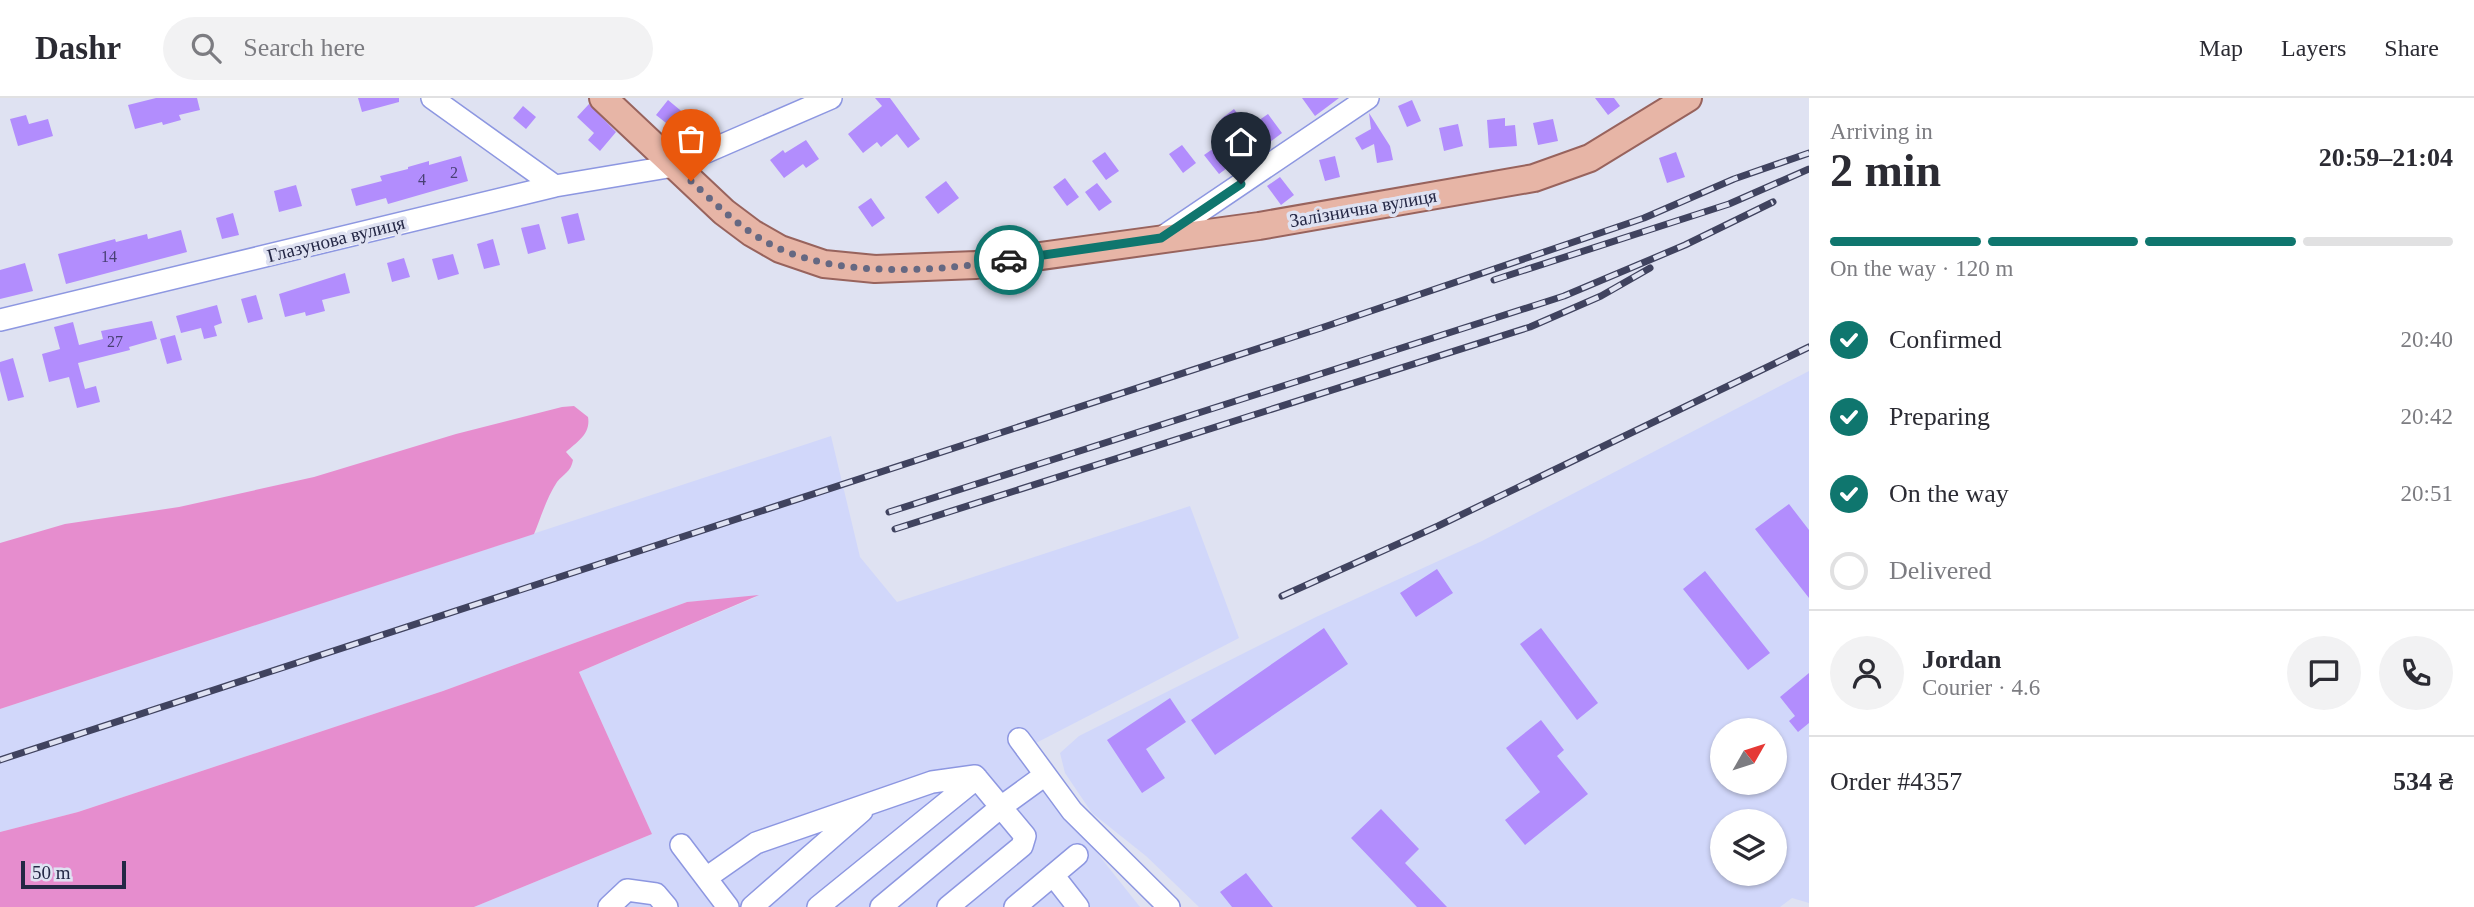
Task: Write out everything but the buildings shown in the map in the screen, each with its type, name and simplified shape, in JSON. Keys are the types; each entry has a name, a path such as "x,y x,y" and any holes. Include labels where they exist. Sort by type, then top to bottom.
{"main road":[{"name":"Залізнична вулиця","path":"603,98 724,212 752,233 780,249 824,264 875,269 976,265 1259,226 1534,178 1590,158 1688,98"}],"street":[{"path":"432,98 555,186"},
{"name":"Глазунова вулиця","path":"0,320 555,186 674,166 795,105 831,98"},
{"path":"1161,238 1368,98"},
{"path":"1019,738 1072,811 1158,903"},
{"path":"881,907 1045,775"},
{"path":"706,878 756,843 932,782 975,776 1025,836 1022,846 948,907"},
{"path":"818,907 977,778"},
{"path":"752,907 872,803"},
{"path":"681,845 728,907"},
{"path":"1015,907 1077,855"},
{"path":"1053,875 1078,907"},
{"path":"609,907 627,890 656,894 667,907"}],"shaded area":[{"path":"1809,371 1809,903 1792,898 1780,907 1199,907 1146,856 1092,813 1065,773 1060,753 1079,736 1316,617 1482,541"},
{"path":"574,406 588,417 587,428 582,437 566,452 573,460 572,464 553,488 534,534 0,709 0,543 65,524 179,507 314,477 456,434"},
{"path":"831,436 860,557 897,602 1190,506 1239,638 1036,743 1021,757 1140,907 474,907 652,834 579,672 756,597 687,602 443,691 78,812 0,832 0,709"},
{"path":"759,595 579,672 652,834 474,907 0,907 0,832 78,812 443,691 687,602"}],"railway":[{"path":"0,760 1321,328 1644,218 1734,179 1809,153"},
{"path":"1494,280 1729,204 1809,169"},
{"path":"889,512 1564,296 1685,245 1773,202"},
{"path":"895,529 1530,327 1601,296 1650,268"},
{"path":"1282,596 1438,526 1809,347"}],"way so far":[{"path":"691,181 724,212 752,233 780,249 824,264 875,269 976,265 1009,260"}],"route":[{"path":"1009,260 1161,238 1241,184"}]}
